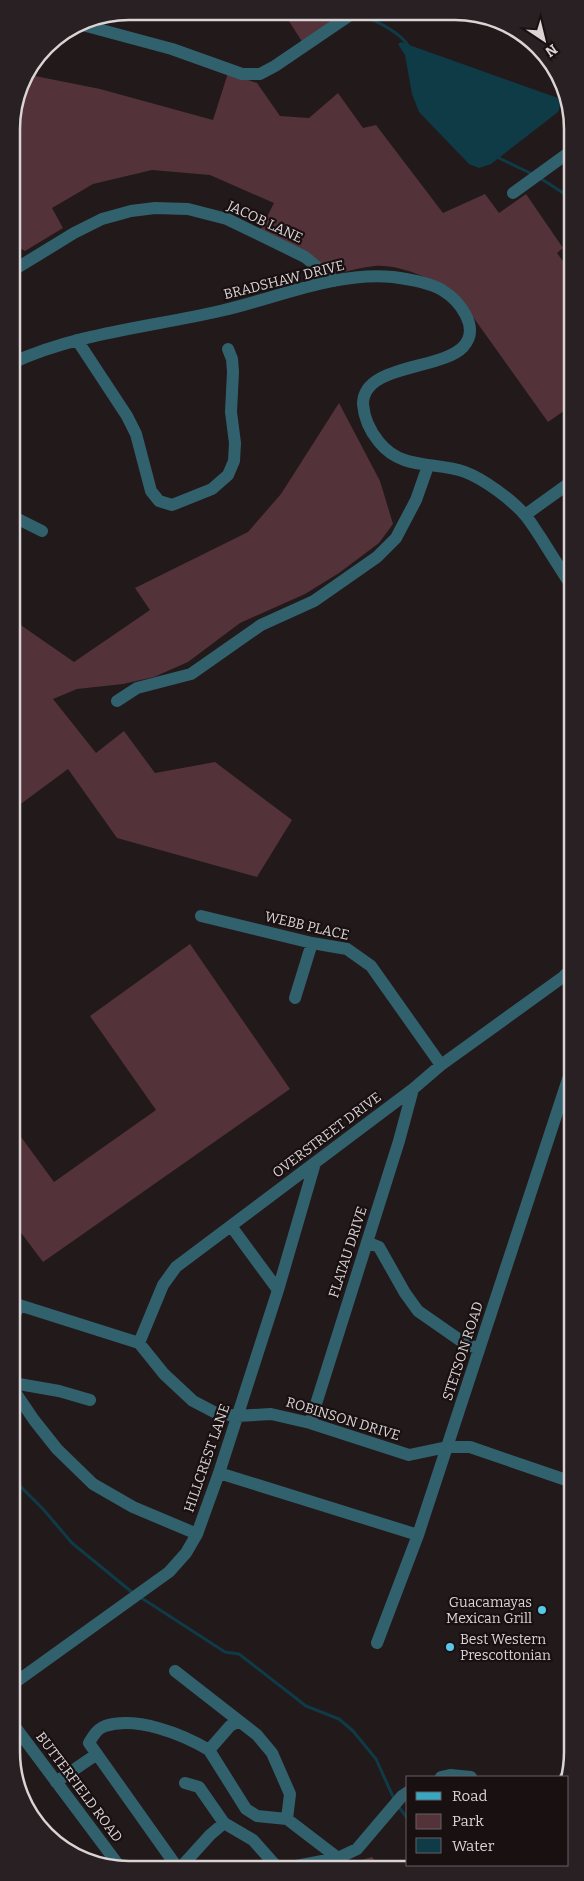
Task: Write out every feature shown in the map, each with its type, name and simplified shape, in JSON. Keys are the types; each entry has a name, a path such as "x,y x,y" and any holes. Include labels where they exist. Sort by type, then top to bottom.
{"street":[{"path":"91,27 172,49 242,74 260,74 275,66 343,20"},
{"path":"513,193 564,156"},
{"name":"JACOB LANE","path":"20,266 74,233 102,219 155,208 188,209 236,223 304,257 334,281"},
{"name":"BRADSHAW DRIVE","path":"20,360 76,340 220,311 360,276 392,277 424,283 441,290 457,302 468,318 470,334 463,347 450,357 393,372 372,384 363,398 364,415 379,443 394,456 416,464 463,471 485,481 525,515 564,574"},
{"path":"76,340 127,416 136,434 151,491 159,501 172,505 212,489 228,475 234,461 235,443 231,412 233,372 232,359 228,349"},
{"path":"117,700 138,688 191,674 262,624 314,601 377,557 396,538 416,500 428,466"},
{"path":"525,515 564,487"},
{"path":"20,520 42,531"},
{"name":"WEBB PLACE","path":"201,916 312,943 347,949 371,966 441,1065"},
{"path":"295,998 312,943"},
{"name":"OVERSTREET DRIVE","path":"139,1343 164,1285 176,1267 413,1089 441,1065 564,979"},
{"name":"FLATAU DRIVE","path":"310,1423 399,1141 413,1089"},
{"name":"STETSON ROAD","path":"377,1643 418,1535 564,1099"},
{"name":"HILLCREST LANE","path":"20,1679 169,1572 186,1553 197,1534 219,1473 278,1290 315,1163"},
{"path":"231,1226 278,1290"},
{"path":"367,1242 380,1247 404,1293 418,1311 464,1343 479,1350"},
{"path":"20,1304 139,1343"},
{"name":"ROBINSON DRIVE","path":"139,1343 164,1374 193,1401 216,1413 237,1416 271,1414 310,1423 409,1455 447,1447 470,1447 564,1479"},
{"path":"20,1384 59,1391 90,1400"},
{"path":"20,1399 58,1449 93,1484 133,1507 197,1534"},
{"path":"219,1473 418,1535"},
{"path":"175,1671 257,1735 272,1753 290,1794 287,1819"},
{"path":"209,1750 230,1726 239,1721"},
{"path":"174,1861 89,1742 95,1733 104,1726 128,1724 158,1728 191,1739 209,1750 246,1809 257,1816 287,1819 338,1861"},
{"name":"BUTTERFIELD ROAD","path":"20,1733 115,1860"},
{"path":"56,1782 97,1754"},
{"path":"446,1776 460,1776"},
{"path":"185,1783 199,1787 224,1824 253,1840 270,1861"},
{"path":"342,1861 357,1849 406,1793"},
{"path":"186,1861 210,1835 224,1824"}],"green space":[{"path":"288,20 335,20 303,43"},
{"path":"228,73 257,83 280,116 309,118 338,93 363,128 376,125 443,213 485,194 499,213 526,194 563,248 557,253 564,262 564,411 548,422 458,296 449,290 429,279 385,266 365,267 336,274 260,231 274,203 210,175 152,170 93,184 52,208 63,228 25,251 20,248 20,122 28,87 34,76 100,89 213,120"},
{"path":"339,403 380,481 393,524 379,543 339,573 305,594 240,623 188,662 154,677 123,684 77,689 53,699 96,753 124,731 155,773 215,762 292,820 257,877 117,838 68,769 20,805 20,625 74,662 150,610 135,588 248,532 281,494"},
{"path":"190,944 290,1089 43,1262 20,1231 20,1136 54,1182 156,1110 90,1016"},
{"path":"372,1857 375,1861 358,1861"}],"water":[{"path":"401,42 558,98 560,106 558,112 491,164 479,168 469,164 419,112 412,94 405,55 398,44"}],"waterway":[{"path":"372,20 400,36 410,48"},
{"path":"495,156 532,174"},
{"path":"540,178 564,193"},
{"path":"20,1486 72,1543 133,1593"},
{"path":"140,1597 225,1652 239,1654 306,1706 339,1719 353,1731 376,1759 395,1801"},
{"path":"398,1806 406,1816"}],"place":[{"name":"Guacamayas Mexican Grill","path":"542,1610"},
{"name":"Best Western Prescottonian","path":"450,1647"}]}
